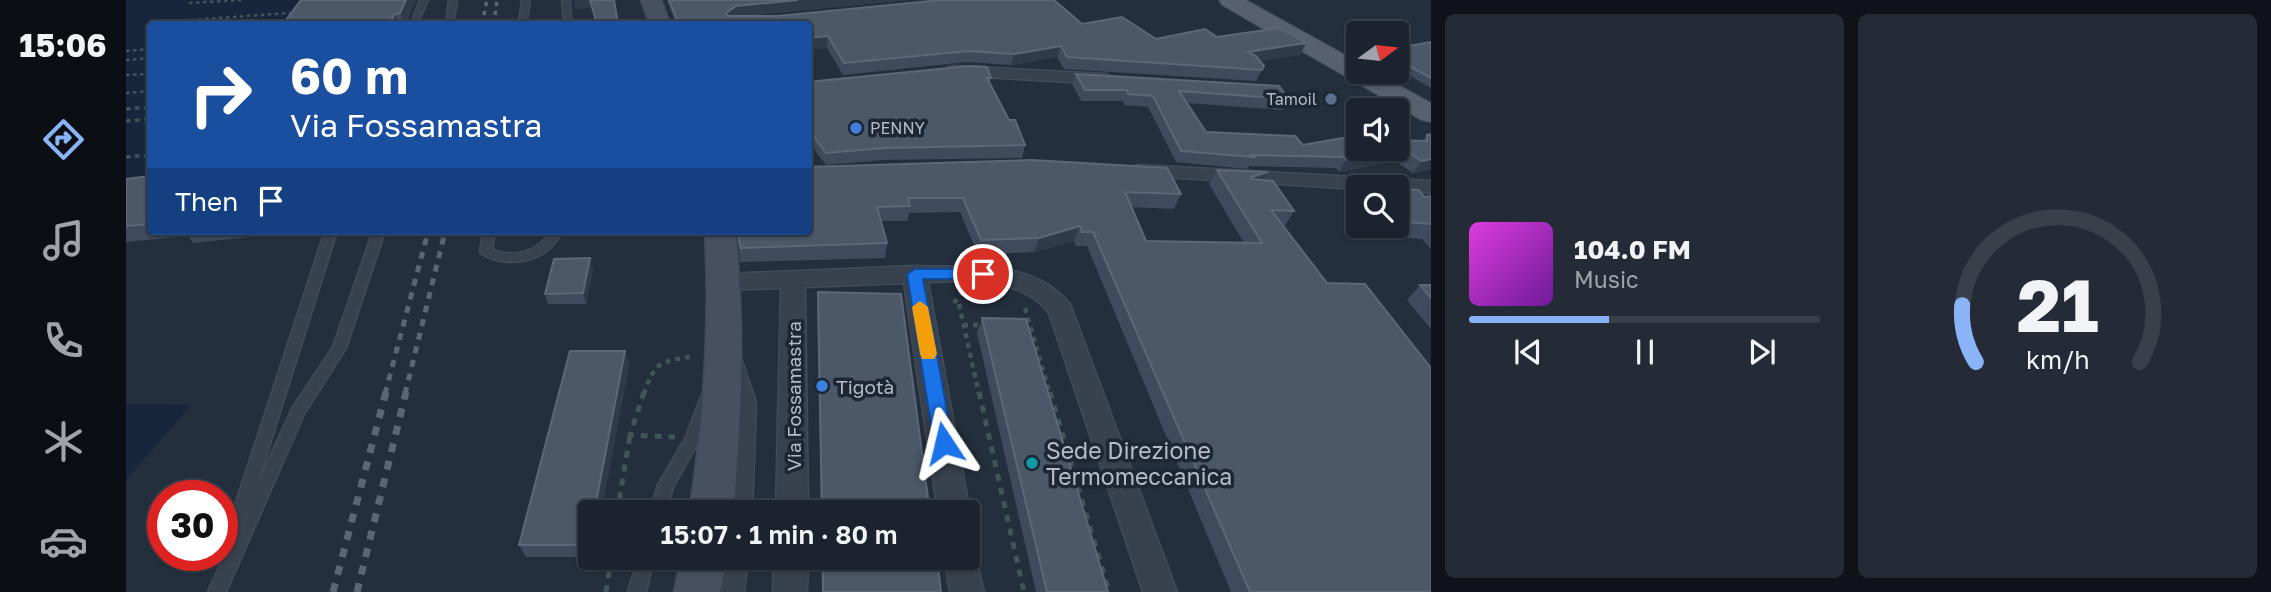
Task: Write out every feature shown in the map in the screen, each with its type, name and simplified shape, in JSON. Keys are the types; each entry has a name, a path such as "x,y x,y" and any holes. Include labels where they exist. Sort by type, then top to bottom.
{"main road":[{"path":"651,0 659,21"},
{"path":"1230,0 1431,114"},
{"path":"1249,0 1346,54"},
{"path":"1400,84 1431,101"},
{"path":"712,500 718,460 712,350 725,282 720,235"},
{"path":"697,592 702,570"}],"street":[{"path":"940,72 967,70 1127,80"},
{"path":"1111,170 1431,187"},
{"path":"725,282 954,273 1007,277 1042,292 1061,310 1160,592"},
{"path":"915,274 952,500"},
{"name":"Via Fossamastra","path":"792,500 793,279"},
{"path":"712,350 742,402 737,500"},
{"path":"727,592 730,570"},
{"path":"790,592 791,570"},
{"path":"963,570 967,592"}],"lane":[{"path":"415,21 424,0"},
{"path":"450,21 453,0"},
{"path":"522,21 526,0"},
{"path":"566,0 568,21"},
{"path":"216,592 330,235"},
{"path":"216,592 298,411 339,348 378,235"},
{"path":"488,235 486,252 513,259 530,256 552,241 555,235"},
{"path":"662,500 666,485 693,439 712,350"},
{"path":"637,592 643,570"}],"path":[{"path":"189,3 243,0"},
{"path":"177,21 290,13"},
{"path":"126,51 147,49"},
{"path":"126,60 147,58"},
{"path":"126,75 147,74"},
{"path":"126,93 147,91"},
{"path":"126,109 147,107"},
{"path":"126,121 147,119"},
{"path":"126,158 147,155"},
{"path":"958,304 1024,592"},
{"path":"963,325 990,326"},
{"path":"1018,326 1032,328 1109,592"},
{"path":"619,500 630,435 651,372 656,366 671,359 712,350"},
{"path":"630,435 693,439"},
{"path":"606,592 609,570"}],"water":[{"path":"126,0 300,0 285,21 147,21 147,185 126,188"},
{"path":"126,404 191,405 126,480"}],"building":[{"path":"301,0 406,0 400,13 395,14 391,21 285,21"},
{"path":"590,0 614,0 618,21 596,21"},
{"path":"669,0 798,0 736,6 726,13 728,16 778,16 941,0 1054,0 1082,24 1122,17 1156,39 1205,29 1217,37 1279,28 1306,43 1248,52 1256,56 1264,66 1262,70 1067,57 1061,46 1014,54 969,51 844,63 828,36 812,38 812,21 678,21"},
{"path":"1431,42 1431,78 1409,66 1409,46"},
{"path":"969,66 987,67 991,78 987,78 1009,120 1015,120 1025,145 884,148 826,153 812,134 812,82"},
{"path":"1076,74 1279,86 1289,99 1179,91 1206,132 1295,136 1303,145 1346,138 1346,160 1344,157 1252,155 1254,157 1181,151 1153,96 1128,94 1127,90 1085,90"},
{"path":"1431,134 1431,159 1422,161 1409,153 1409,140 1427,141 1427,135"},
{"path":"1032,160 1167,168 1181,194 1125,192 1146,241 1262,243 1217,170 1268,172 1252,179 1273,181 1294,211 1271,210 1327,283 1365,284 1431,368 1431,592 1250,592 1093,232 1082,232 1080,226 1039,238 981,240 963,198 908,198 910,206 877,207 887,243 740,248 738,235 812,235 812,167"},
{"path":"147,176 147,224 126,226 126,179"},
{"path":"1409,190 1419,190 1424,197 1431,196 1431,224 1409,222"},
{"path":"590,258 583,293 545,294 554,259"},
{"path":"1420,285 1431,285 1431,298"},
{"path":"818,292 901,294 928,500 822,500"},
{"name":"Sede Direzione Termomeccanica","path":"982,318 1026,319 1108,592 1047,592"},
{"path":"570,351 625,351 596,500 578,500 578,545 519,545"},
{"path":"823,570 938,570 941,592 823,592"}],"railway":[{"path":"483,21 487,0"},
{"path":"494,21 497,0"},
{"path":"385,394 427,235"},
{"path":"405,394 444,235"},
{"path":"333,592 386,392"},
{"path":"357,592 406,392"}],"slow traffic":[{"path":"920,307 928,354"}],"place":[{"name":"Tamoil","path":"1331,99"},
{"name":"PENNY","path":"856,128"},
{"name":"Tigotà","path":"822,386"},
{"name":"Sede Direzione Termomeccanica","path":"1032,463"}],"route":[{"path":"944,443 915,274 983,274"}]}
